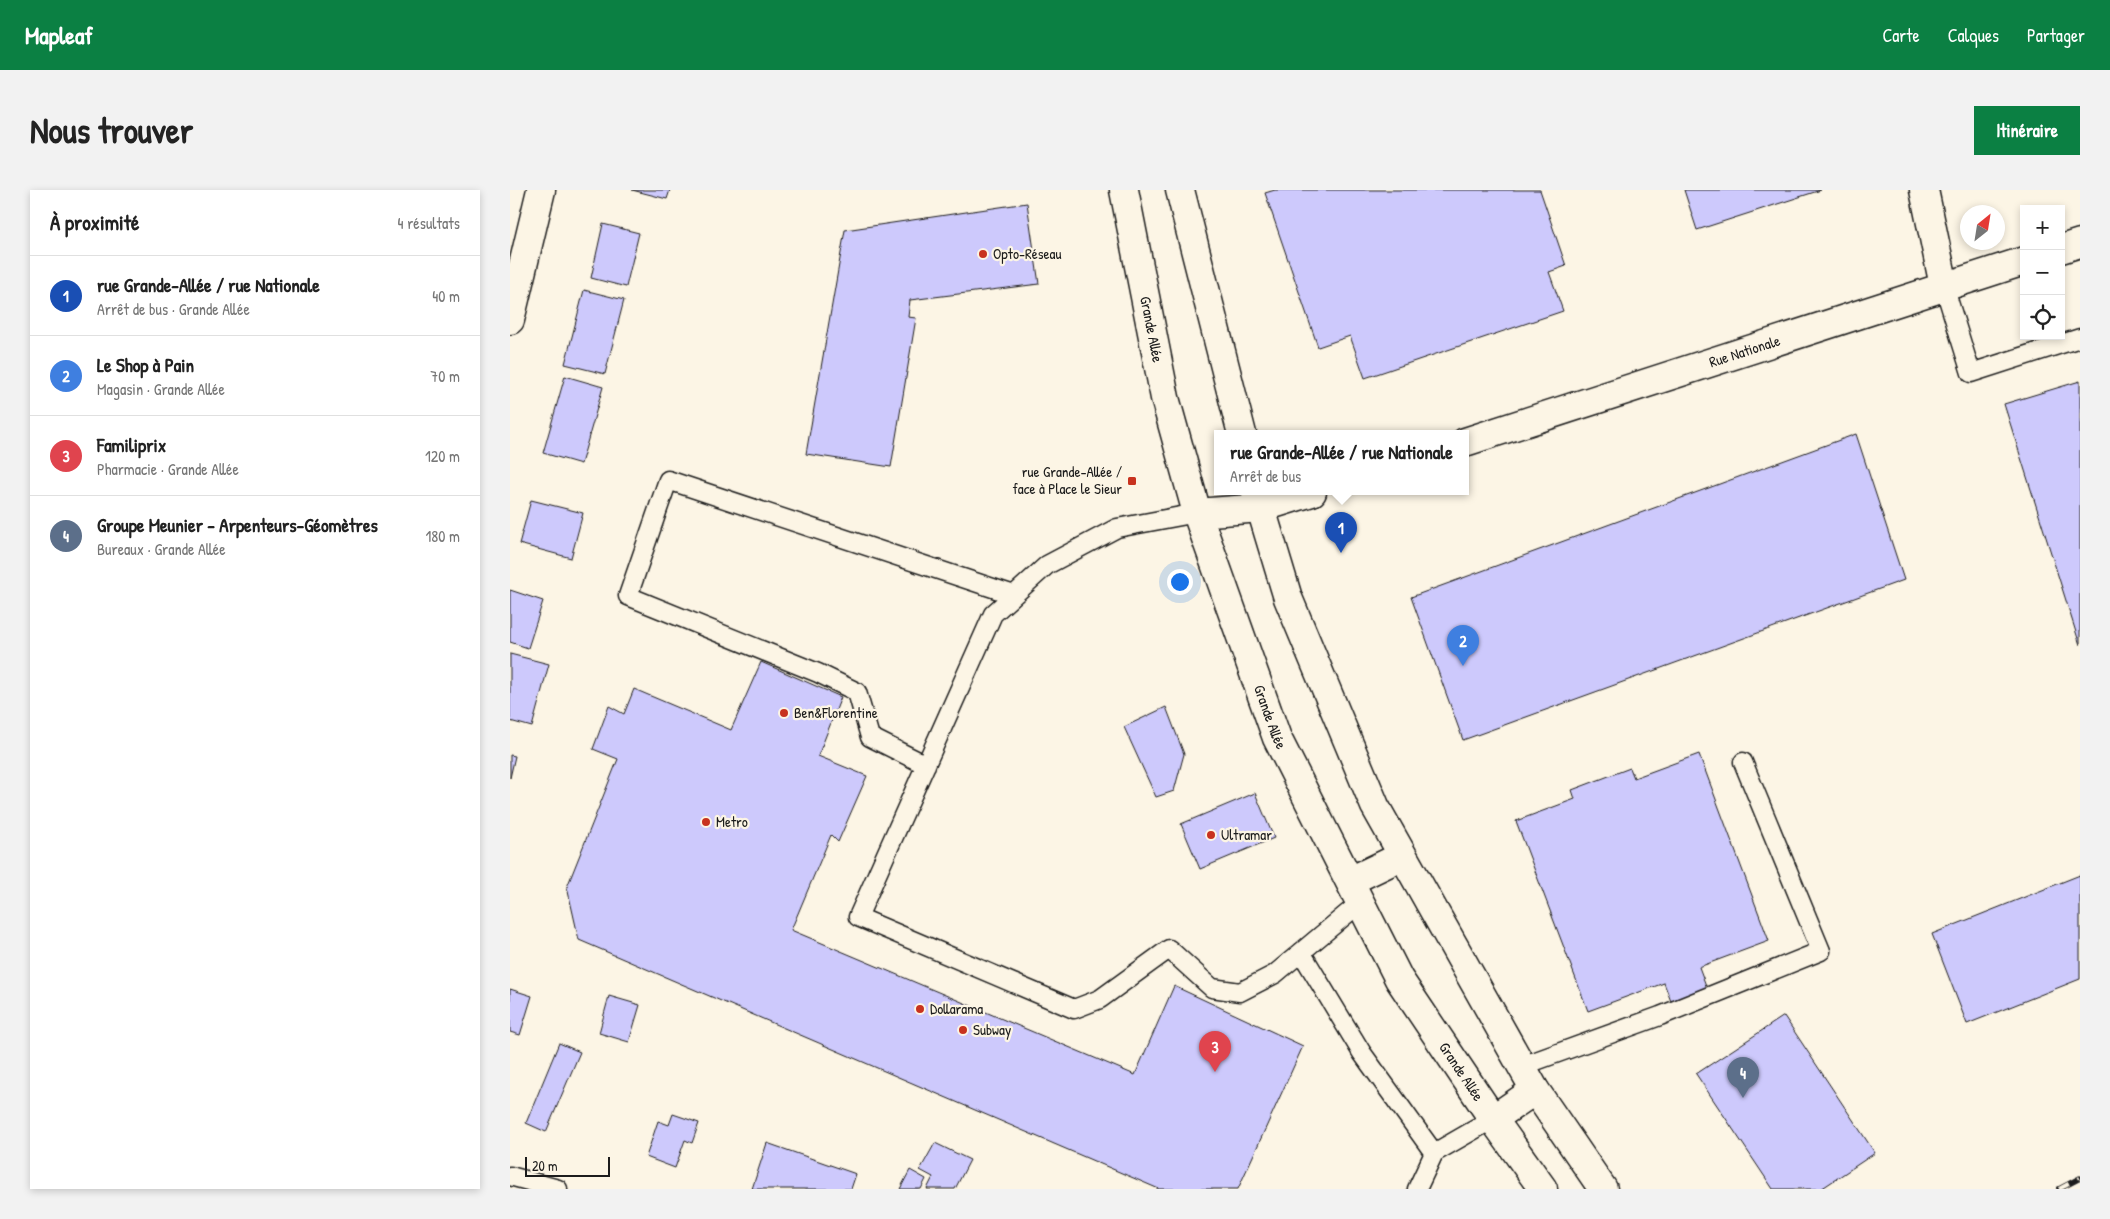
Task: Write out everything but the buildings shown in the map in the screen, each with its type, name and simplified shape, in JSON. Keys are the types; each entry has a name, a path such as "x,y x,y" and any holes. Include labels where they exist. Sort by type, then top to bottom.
{"street":[{"path":"510,320 541,190"},
{"name":"Grande Allée","path":"1124,190 1165,398 1197,512 1278,738 1400,979 1493,1119 1543,1189"},
{"path":"1180,190 1241,430"},
{"path":"1924,190 1944,286"},
{"path":"2065,248 2080,243"},
{"name":"Rue Nationale","path":"1469,441 1844,321 1944,286 2020,262"},
{"path":"1197,512 1292,495"},
{"path":"1258,500 1288,598 1375,806 1535,1090 1603,1189"},
{"path":"1356,892 1402,856"},
{"path":"1493,1119 1535,1090"}],"lane":[{"path":"1944,286 1971,373 2080,338"},
{"path":"926,765 870,737 857,692 784,659 628,596 668,480 1014,595"},
{"path":"1197,512 1117,528 1047,565 993,614 858,917 1074,1009 1100,999 1168,949 1212,988 1240,992 1275,974 1301,952 1356,892"},
{"path":"1522,1066 1660,1016 1821,951 1743,762"},
{"path":"1301,952 1362,1053 1434,1153"},
{"path":"1417,1189 1434,1153 1493,1119"},
{"path":"510,1176 558,1189"}],"railway":[{"path":"2059,1189 2080,1178"}],"place":[{"name":"Opto-Réseau","path":"983,254"},
{"name":"rue Grande-Allée / face à Place le Sieur","path":"1132,481"},
{"name":"rue Grande-Allée / rue Nationale","path":"1341,553"},
{"name":"Le Shop à Pain","path":"1463,666"},
{"name":"Ben&Florentine","path":"784,713"},
{"name":"Metro","path":"706,822"},
{"name":"Ultramar","path":"1211,835"},
{"name":"Dollarama","path":"920,1009"},
{"name":"Subway","path":"963,1030"},
{"name":"Familiprix","path":"1215,1072"},
{"name":"Groupe Meunier - Arpenteurs-Géomètres","path":"1743,1098"}]}
